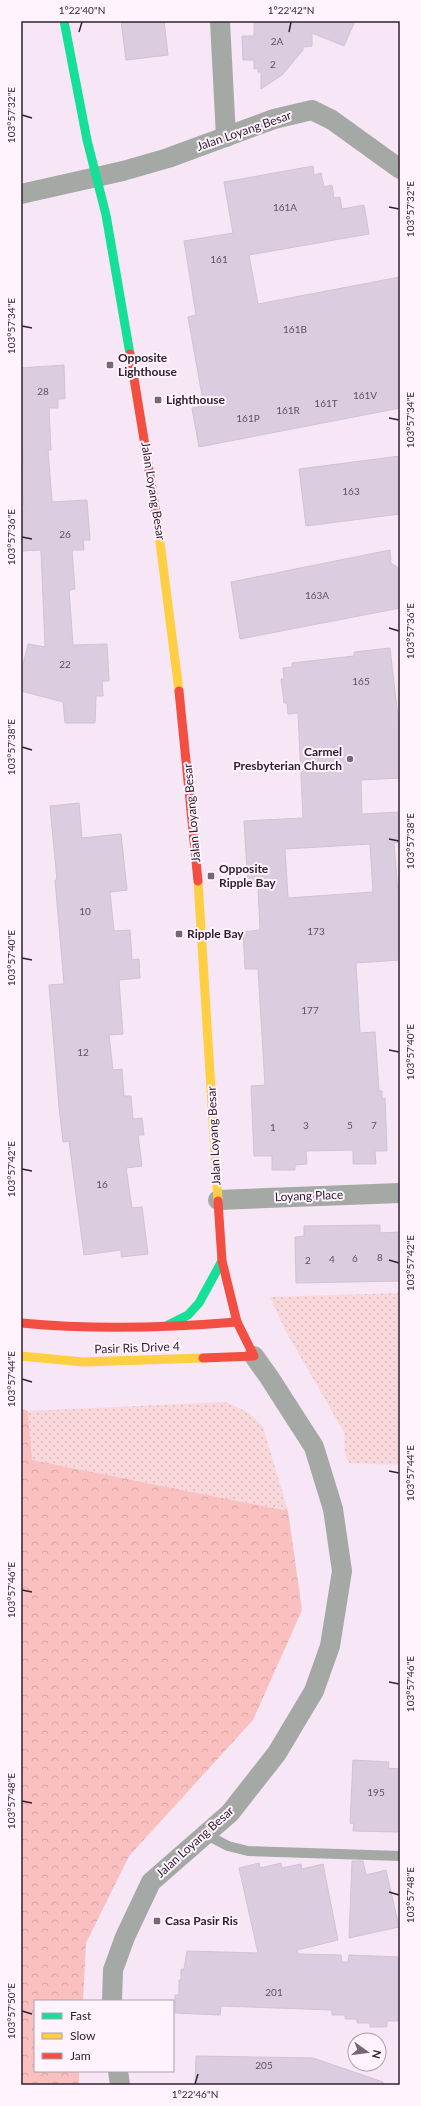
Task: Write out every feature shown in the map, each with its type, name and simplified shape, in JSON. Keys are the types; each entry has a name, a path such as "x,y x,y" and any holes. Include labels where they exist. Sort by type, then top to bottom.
{"street":[{"name":"Jalan Loyang Besar","path":"64,21 87,140 106,215 150,468 179,686 207,993 222,1261 237,1322 254,1356 314,1447 333,1510 342,1571 330,1646 314,1691 277,1753 230,1813 151,1882 125,1937 113,1970 112,2000"},
{"path":"220,21 226,138"},
{"name":"Jalan Loyang Besar","path":"97,178 168,158 226,138 274,119 312,110 332,120 400,169"},
{"path":"21,194 97,178"},
{"name":"Loyang Place","path":"218,1200 400,1193"},
{"path":"164,1328 188,1315 202,1298 222,1261"},
{"name":"Pasir Ris Drive 4","path":"21,1323 72,1328 164,1328 237,1322"},
{"name":"Pasir Ris Drive 4","path":"21,1356 83,1362 254,1356"},
{"path":"118,2072 120,2085"}],"lane":[{"path":"205,1834 228,1846 248,1851 400,1856"}],"shaded area":[{"path":"400,1293 400,1465 349,1463 345,1454 344,1432 285,1330 270,1297"},
{"path":"226,1402 249,1413 263,1427 288,1511 32,1460 28,1411"}],"green space":[{"path":"21,1408 28,1411 32,1460 288,1511 302,1610 253,1720 129,1856 86,1943 83,2000 34,2000 34,2072 79,2072 79,2085 21,2085"}],"building":[{"path":"121,21 164,21 168,55 126,60"},
{"path":"254,21 355,21 344,46 312,33 312,46 303,47 303,50 282,75 261,89 261,72 258,72 258,68 254,69 254,60 243,60 242,36 254,36"},
{"path":"313,166 314,175 321,173 324,187 332,185 334,198 340,197 342,209 364,205 369,234 249,255 258,304 400,277 400,408 199,447 192,408 204,406 188,317 196,315 184,241 233,233 224,182"},
{"path":"64,365 65,399 58,399 58,408 49,408 51,450 48,450 52,502 87,500 90,540 83,540 84,550 72,550 75,589 69,590 73,645 107,644 109,681 102,681 103,696 96,696 95,723 65,723 63,702 21,691 21,673 28,644 45,647 41,550 21,551 21,511 24,511 21,469 23,469 21,368"},
{"path":"400,456 400,514 306,526 299,469"},
{"path":"390,550 391,563 400,569 400,608 240,639 231,582"},
{"path":"390,648 400,734 400,778 361,780 362,814 400,812 400,842 394,843 398,892 400,892 400,960 356,963 360,1033 375,1032 379,1091 382,1091 382,1099 385,1098 387,1151 375,1151 376,1164 353,1164 353,1150 306,1151 307,1164 295,1165 295,1170 272,1170 272,1156 254,1156 251,1086 265,1085 258,969 245,969 243,932 260,930 258,887 248,887 244,821 303,818 298,713 288,714 287,703 284,703 281,679 284,679 283,668 292,667 292,663 354,656 354,652","holes":["370,844 373,892 288,898 285,849"]},
{"path":"79,803 82,838 121,834 127,890 110,892 114,931 130,930 132,960 139,959 140,978 119,980 123,1034 109,1035 113,1070 122,1069 124,1096 131,1096 133,1119 142,1118 144,1135 138,1135 142,1166 126,1168 132,1208 142,1207 148,1254 121,1257 121,1250 84,1255 69,1141 63,1142 49,985 64,984 50,806"},
{"path":"380,1225 380,1233 400,1232 400,1281 296,1283 295,1237 304,1236 304,1226"},
{"path":"353,1760 389,1762 388,1768 400,1769 400,1832 353,1831 354,1824 350,1823"},
{"path":"352,1861 363,1861 366,1875 386,1870 399,1927 349,1938"},
{"path":"259,1863 260,1868 281,1863 282,1868 301,1864 302,1869 323,1864 338,1940 297,1950 298,1954 341,1955 342,1962 348,1962 349,1955 400,1957 400,2021 387,2021 387,2027 370,2027 370,2023 357,2023 357,2019 345,2019 345,2015 332,2015 332,2010 221,2006 220,2015 175,2013 175,1995 179,1995 181,1969 184,1969 187,1951 258,1953 239,1868"},
{"path":"196,2056 313,2058 347,2070 347,2072 354,2072 383,2082 383,2085 195,2085"}],"traffic: fast":[{"path":"64,21 87,140 106,215 130,354"},
{"path":"168,1325 188,1315 199,1303 222,1261"}],"traffic: slow":[{"path":"157,519 179,691"},
{"path":"198,881 218,1201"},
{"path":"21,1356 83,1362 203,1358"}],"traffic: jam":[{"path":"130,354 157,519"},
{"path":"179,691 198,881"},
{"path":"203,1358 254,1356 237,1322 222,1261 218,1201"},
{"path":"21,1323 75,1327 129,1327 183,1326 237,1322"}],"place":[{"name":"Opposite Lighthouse","path":"110,365"},
{"name":"Lighthouse","path":"158,400"},
{"name":"Carmel Presbyterian Church","path":"350,759"},
{"name":"Opposite Ripple Bay","path":"211,876"},
{"name":"Ripple Bay","path":"179,934"},
{"name":"Casa Pasir Ris","path":"157,1921"}]}
